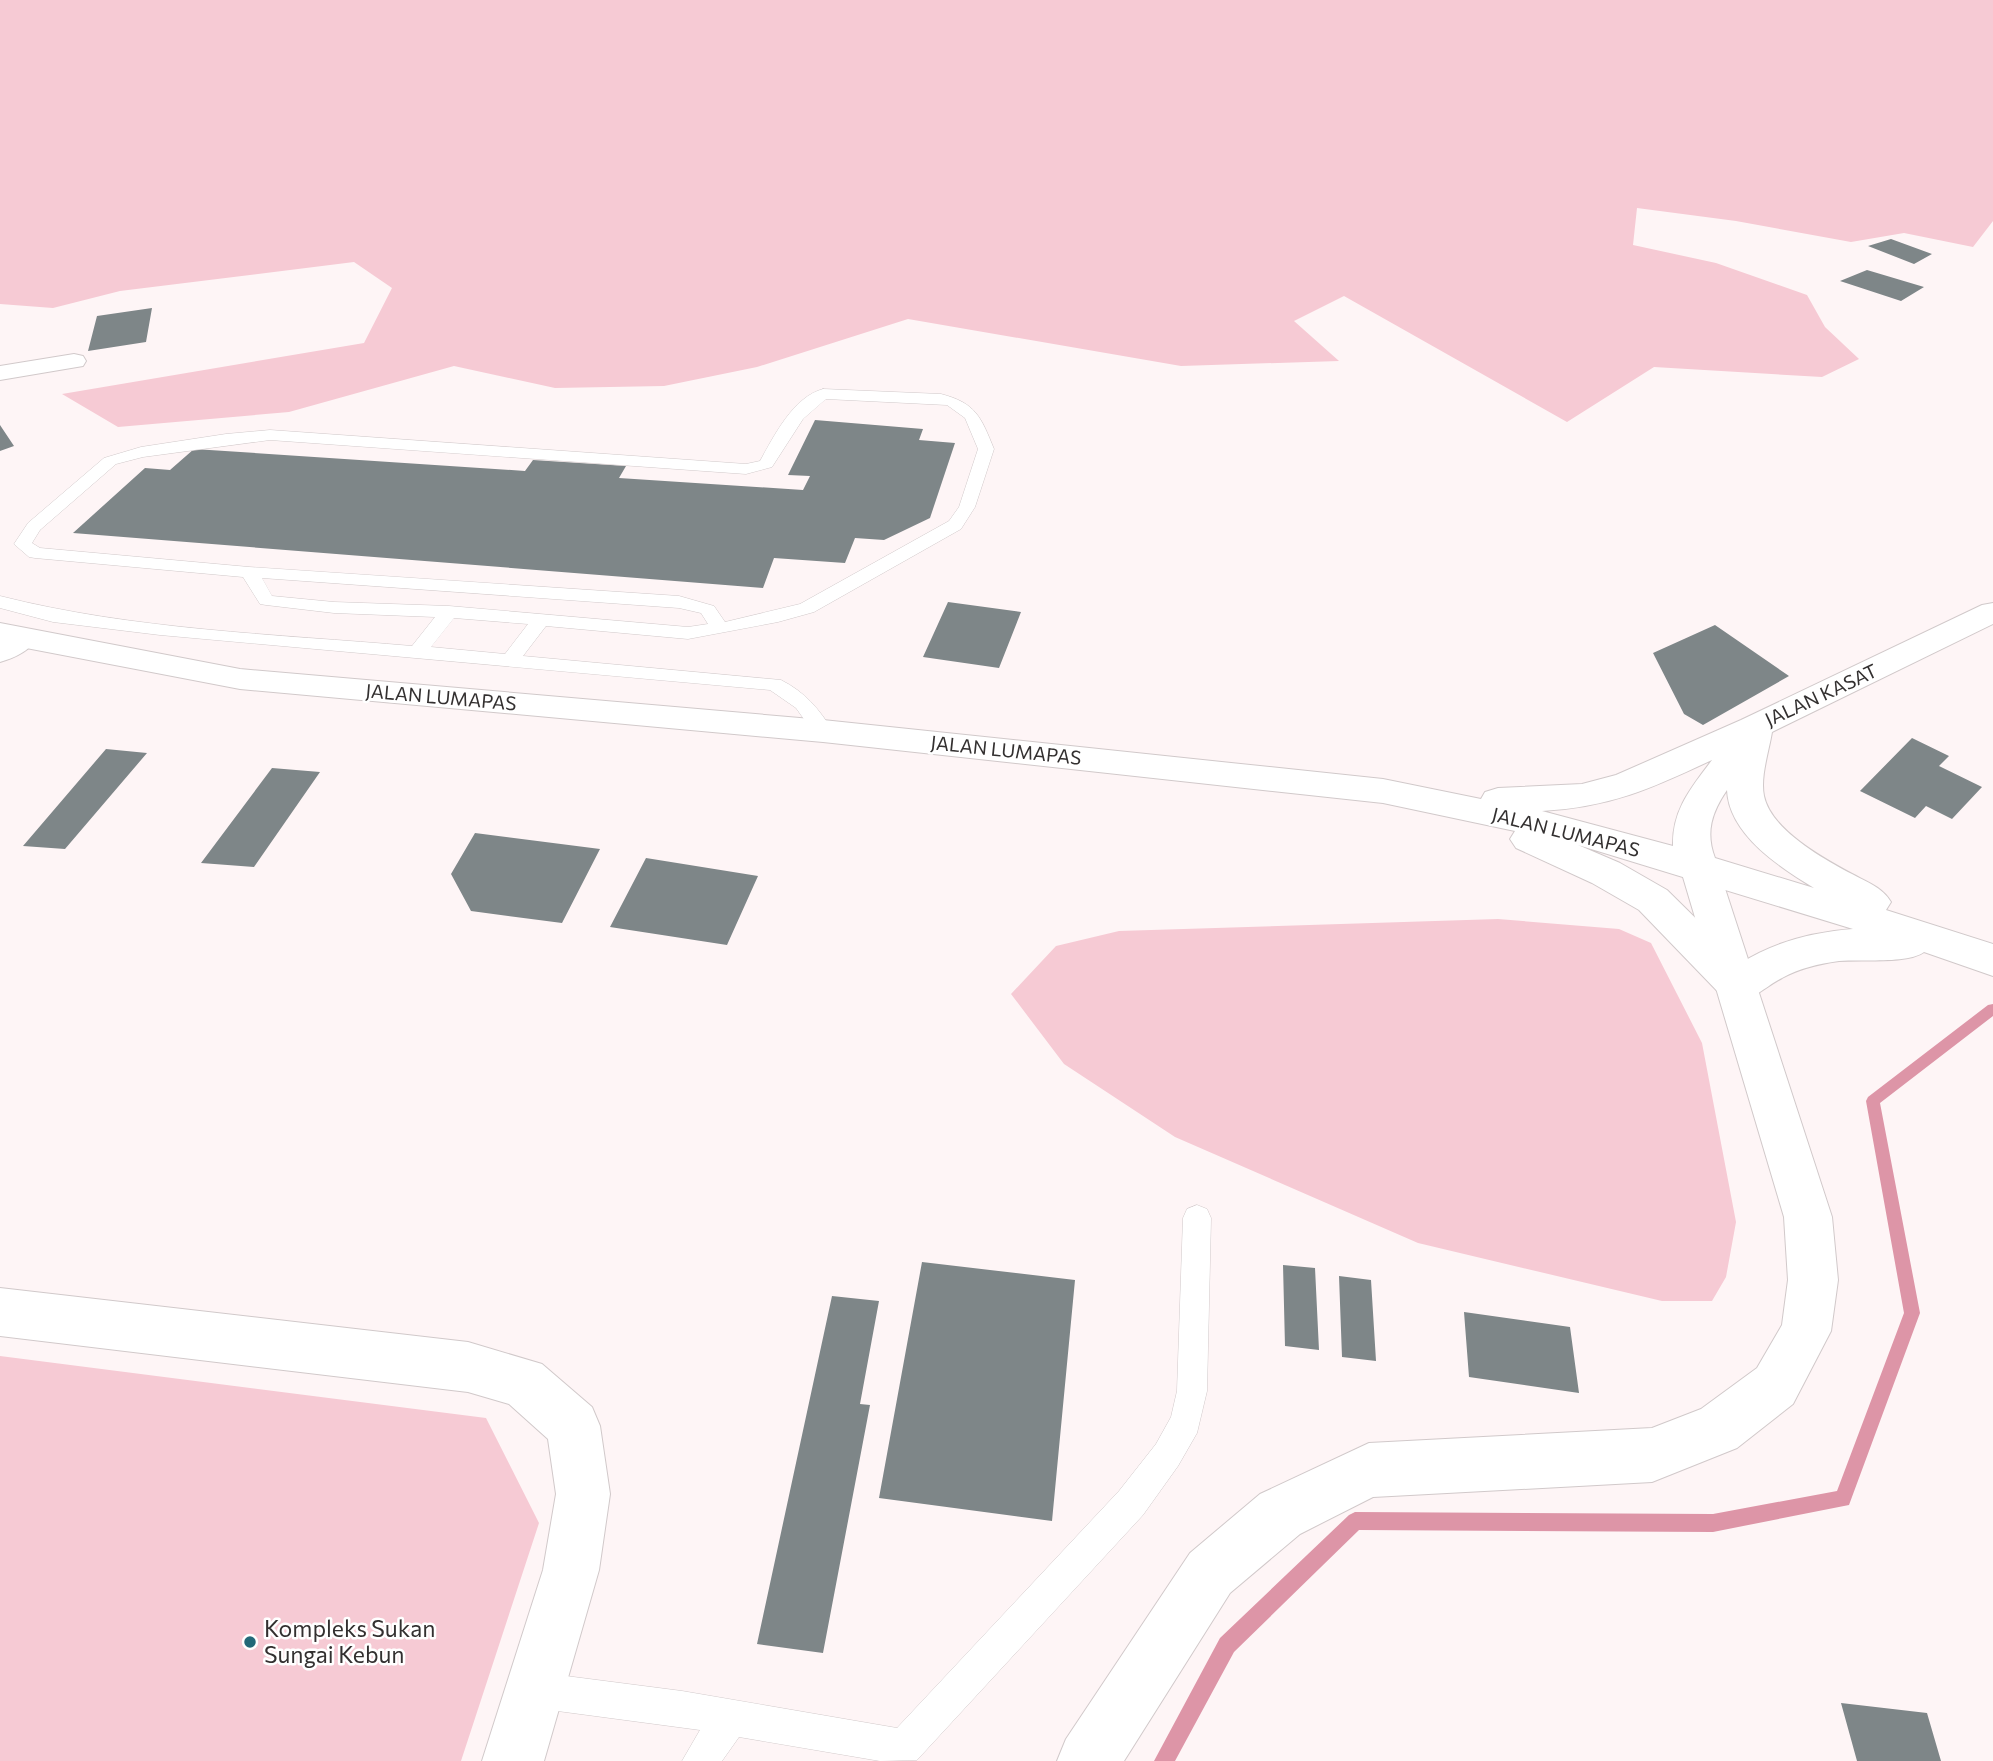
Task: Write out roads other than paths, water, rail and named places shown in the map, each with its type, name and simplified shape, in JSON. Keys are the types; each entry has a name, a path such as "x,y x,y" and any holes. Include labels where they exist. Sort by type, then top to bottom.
{"main road":[{"path":"0,373 74,362"},
{"name":"JALAN KASAT","path":"1087,1761 1210,1573 1280,1514 1369,1470 1652,1455 1718,1429 1775,1386 1806,1331 1814,1280 1808,1217 1738,986 1692,847 1691,827 1698,805 1755,726 1993,612"},
{"name":"JALAN LUMAPAS","path":"7,641 240,679 823,731 1383,791 1571,830 1946,943 1993,960"},
{"path":"1449,803 1582,796 1626,785 1755,726"},
{"path":"1755,726 1745,796 1756,819 1807,867 1946,943"},
{"path":"1449,803 1606,873 1653,900 1738,986 1761,968 1798,952 1842,944 1946,943"},
{"path":"0,1312 468,1367 524,1382 573,1426 583,1494 571,1570 513,1761"}],"lane":[{"path":"249,572 266,600 279,603 449,612 688,633 714,630 807,608 955,525 967,508 986,449 971,413 958,402 941,399 823,394 809,401 778,442 766,464 746,469 270,435 226,439 141,452 110,461 34,527 23,544 35,553 249,572 679,602 704,607 714,613 717,624 714,630"},
{"path":"0,602 53,616 147,628 774,684 793,692 810,710 823,731"},
{"path":"416,653 449,612"},
{"path":"510,660 541,620"},
{"path":"535,1690 731,1717 899,1754 1130,1503 1167,1455 1186,1422 1192,1391 1197,1219"},
{"path":"700,1761 731,1717"}],"waterway":[{"path":"1164,1761 1227,1645 1355,1521 1713,1523 1843,1499 1912,1313 1873,1101 1993,1009"}],"place":[{"name":"Kompleks Sukan Sungai Kebun","path":"250,1642"}]}
